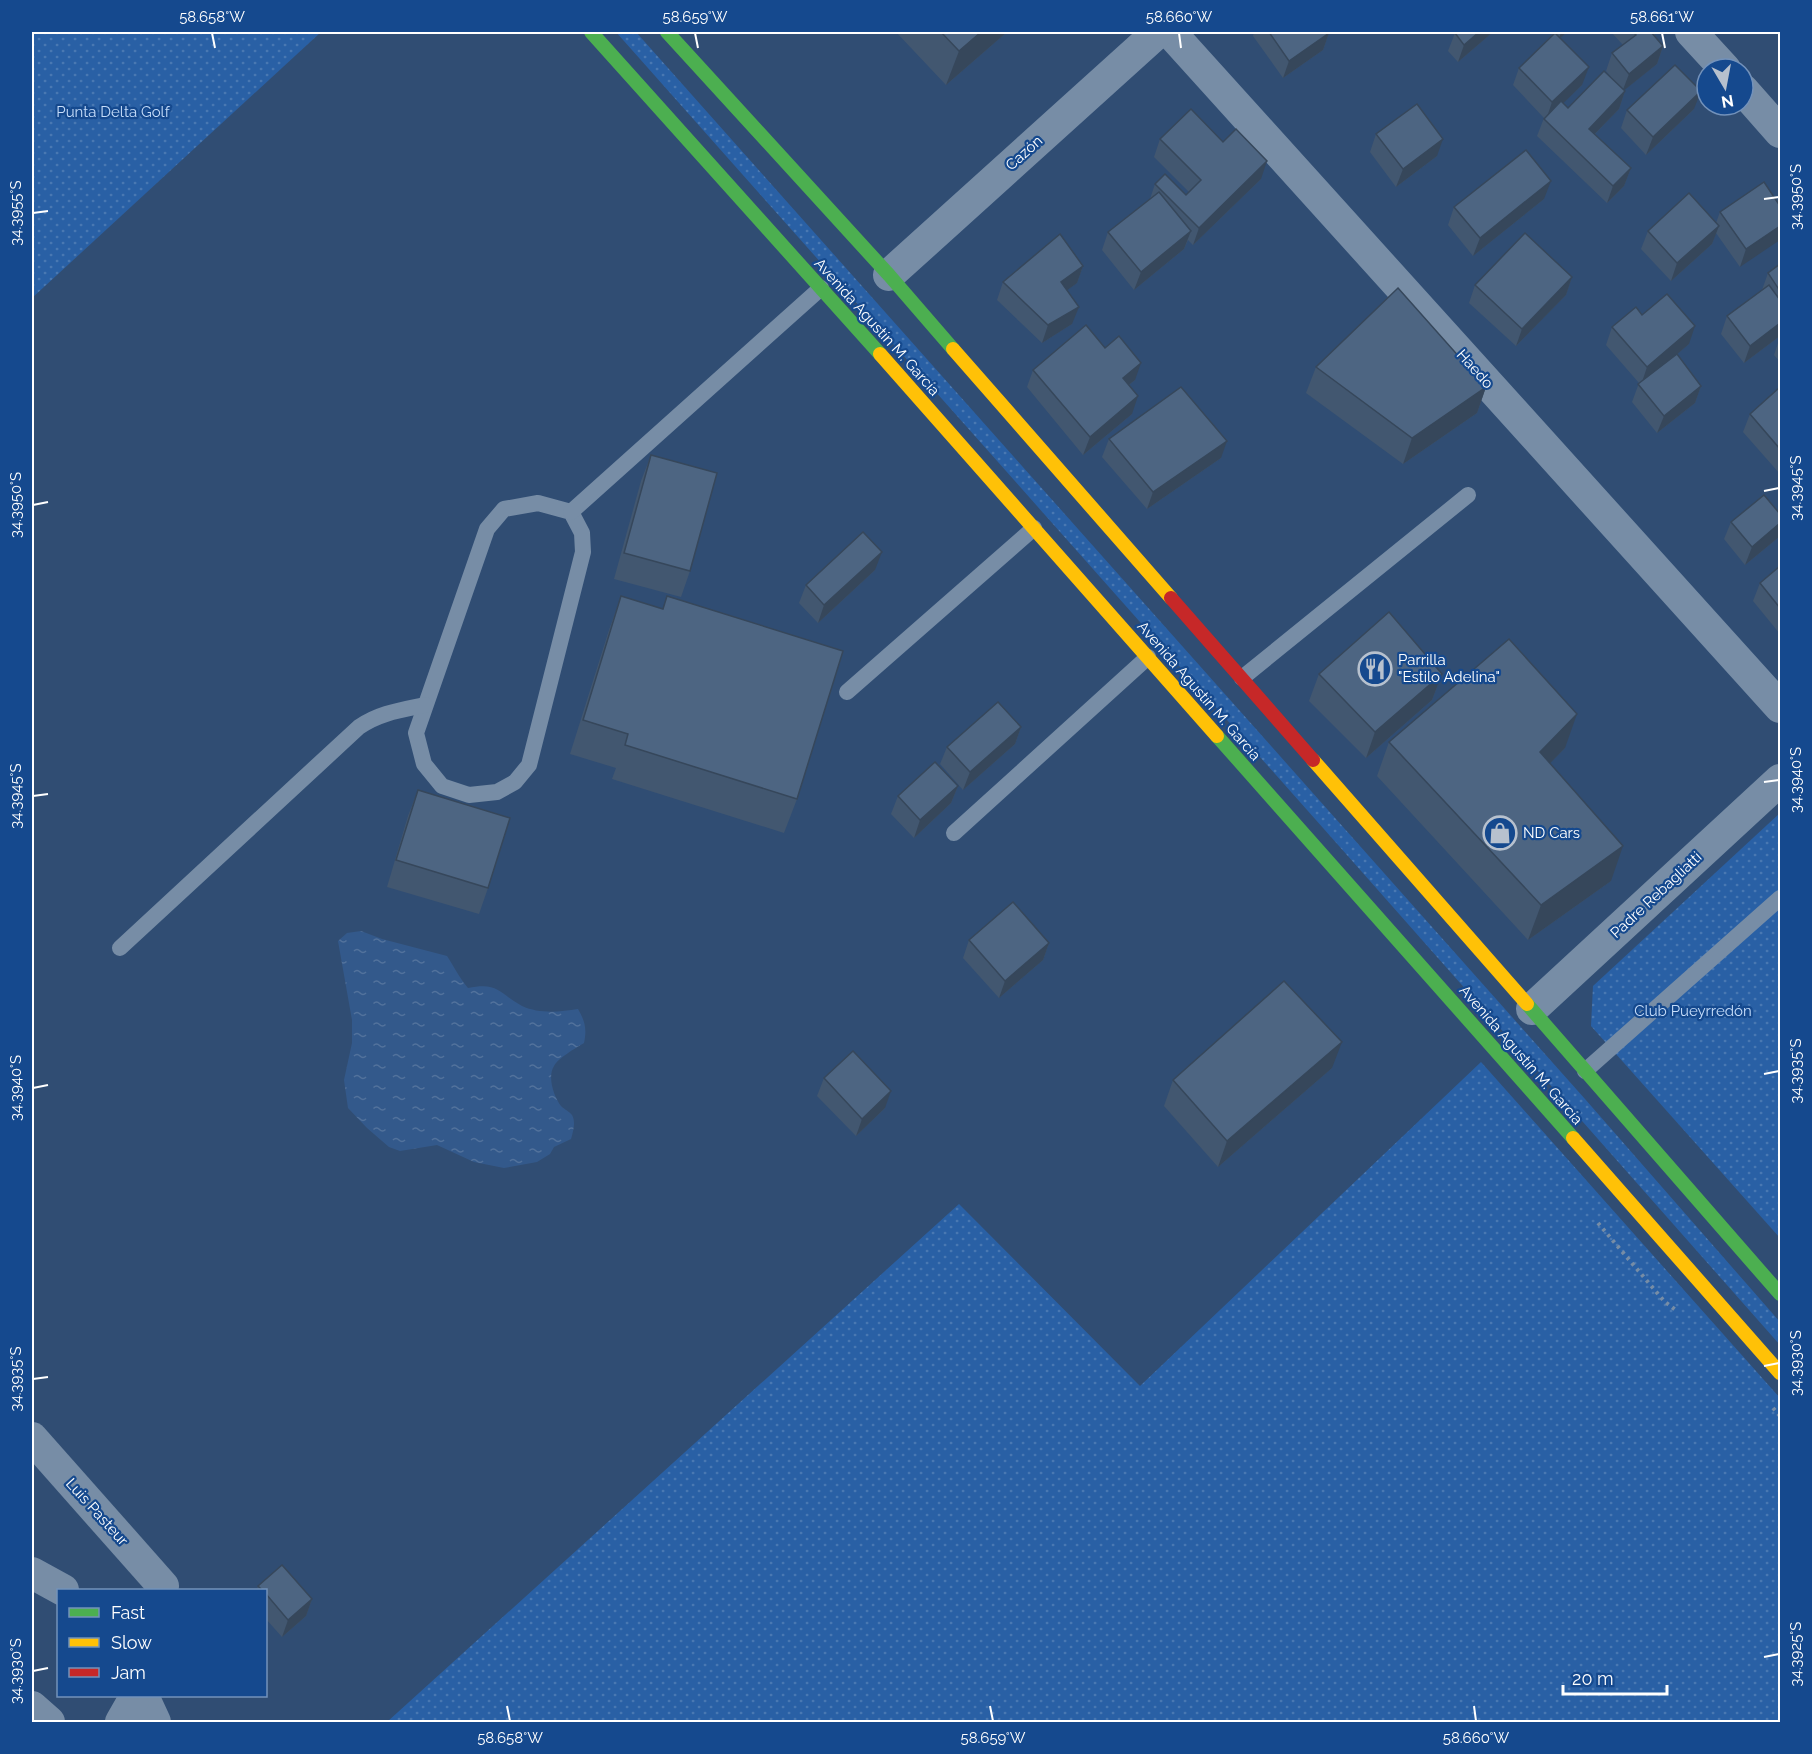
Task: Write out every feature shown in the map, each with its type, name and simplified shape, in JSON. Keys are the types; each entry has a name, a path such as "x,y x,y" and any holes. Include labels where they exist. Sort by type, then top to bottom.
{"main road":[{"name":"Avenida Agustín M. García","path":"591,32 1034,528 1780,1374"},
{"path":"667,32 889,275 1780,1294"}],"street":[{"name":"Cazón","path":"889,275 1158,32"},
{"name":"Haedo","path":"1170,32 1780,707"},
{"path":"1691,32 1714,57"},
{"path":"1755,104 1780,132"},
{"name":"Padre Rebagliatti","path":"1532,1009 1780,780"},
{"name":"Luis Pasteur","path":"32,1438 163,1586"},
{"path":"32,1574 61,1589"},
{"path":"121,1722 133,1697"},
{"path":"144,1697 155,1722"},
{"path":"32,1707 49,1722"}],"lane":[{"path":"571,512 821,288"},
{"path":"1242,678 1468,495"},
{"path":"538,503 571,512 582,533 583,552 529,765 515,782 497,792 469,795 442,786 424,764 416,733 487,529 504,509 538,503"},
{"path":"846,692 1034,528"},
{"path":"954,833 1148,657"},
{"path":"120,948 359,727 372,718 392,711 425,705"},
{"path":"1585,1071 1780,898"}],"green space":[{"name":"Punta Delta Golf","path":"32,32 321,32 32,298"},
{"path":"616,32 636,32 1585,1099 1780,1322 1780,1345 1339,846"},
{"name":"Club Pueyrredón","path":"1780,813 1780,1238 1591,1026 1593,986"},
{"path":"1481,1062 1780,1398 1780,1722 387,1722 959,1204 1140,1386"}],"water":[{"path":"361,931 382,939 447,956 468,988 486,986 498,990 522,1006 535,1010 578,1009 585,1025 584,1043 559,1060 551,1076 556,1098 573,1118 574,1127 571,1139 554,1147 550,1154 537,1162 504,1168 474,1162 437,1145 400,1151 389,1147 367,1128 348,1108 344,1080 352,1043 352,1020 338,941 347,933"}],"building":[{"path":"941,32 981,32 959,51"},
{"path":"1269,32 1328,32 1329,33 1289,61"},
{"path":"1479,32 1464,45 1455,33"},
{"path":"1633,32 1651,32 1663,46 1629,74 1612,53 1636,35"},
{"path":"1555,33 1589,67 1552,102 1519,68"},
{"path":"1675,65 1695,85 1695,97 1653,137 1627,110"},
{"path":"1604,71 1625,91 1589,129 1631,168 1613,186 1544,119 1561,101 1568,108"},
{"path":"1417,104 1443,139 1403,169 1376,134"},
{"path":"1191,109 1223,142 1236,129 1267,161 1199,228 1155,184 1165,174 1186,195 1201,180 1160,139"},
{"path":"1526,150 1551,181 1480,238 1454,207"},
{"path":"1764,182 1780,206 1780,226 1746,249 1720,212"},
{"path":"1159,192 1191,231 1141,272 1108,232"},
{"path":"1689,193 1719,226 1677,263 1648,231"},
{"path":"1525,233 1572,277 1522,329 1475,285"},
{"path":"1060,234 1083,266 1061,282 1079,307 1048,325 1003,282"},
{"path":"1780,264 1780,291 1768,273"},
{"path":"1769,285 1780,300 1780,323 1750,346 1727,316"},
{"path":"1398,288 1486,387 1412,438 1316,367"},
{"path":"1667,294 1695,326 1647,367 1612,327 1636,307 1642,315"},
{"path":"1086,325 1105,348 1119,336 1141,363 1123,378 1138,396 1090,437 1033,370"},
{"path":"1677,354 1701,386 1664,416 1638,384"},
{"path":"1181,387 1227,441 1153,492 1109,439"},
{"path":"1780,387 1780,449 1750,414"},
{"path":"651,455 717,473 690,571 624,553"},
{"path":"1764,495 1780,514 1780,523 1752,547 1731,522"},
{"path":"863,532 882,552 824,605 806,585"},
{"path":"1780,566 1780,608 1760,583"},
{"path":"621,596 663,609 667,596 843,651 797,799 625,745 628,734 583,720"},
{"name":"Parrilla \"Estilo Adelina\"","path":"1389,612 1442,674 1375,732 1319,674"},
{"name":"ND Cars","path":"1509,639 1577,714 1540,752 1623,846 1541,905 1389,742"},
{"path":"998,702 1021,727 970,772 947,747"},
{"path":"935,762 958,786 920,820 898,796"},
{"path":"418,790 510,818 488,888 396,860"},
{"path":"1013,902 1049,943 1005,981 969,940"},
{"path":"1284,981 1342,1042 1227,1141 1173,1080"},
{"path":"853,1051 891,1091 862,1119 824,1078"},
{"path":"282,1565 312,1599 288,1620 267,1595 267,1589 261,1589 258,1586"}],"traffic: fast":[{"path":"591,32 880,354"},
{"path":"667,32 889,275 953,349"},
{"path":"1217,736 1573,1138"},
{"path":"1527,1004 1780,1294"}],"traffic: slow":[{"path":"953,349 1171,598"},
{"path":"880,354 1217,736"},
{"path":"1313,760 1527,1004"},
{"path":"1573,1138 1780,1373"}],"traffic: jam":[{"path":"1171,598 1313,760"}],"place":[{"name":"Parrilla \"Estilo Adelina\"","path":"1375,669"},
{"name":"ND Cars","path":"1500,833"}]}
